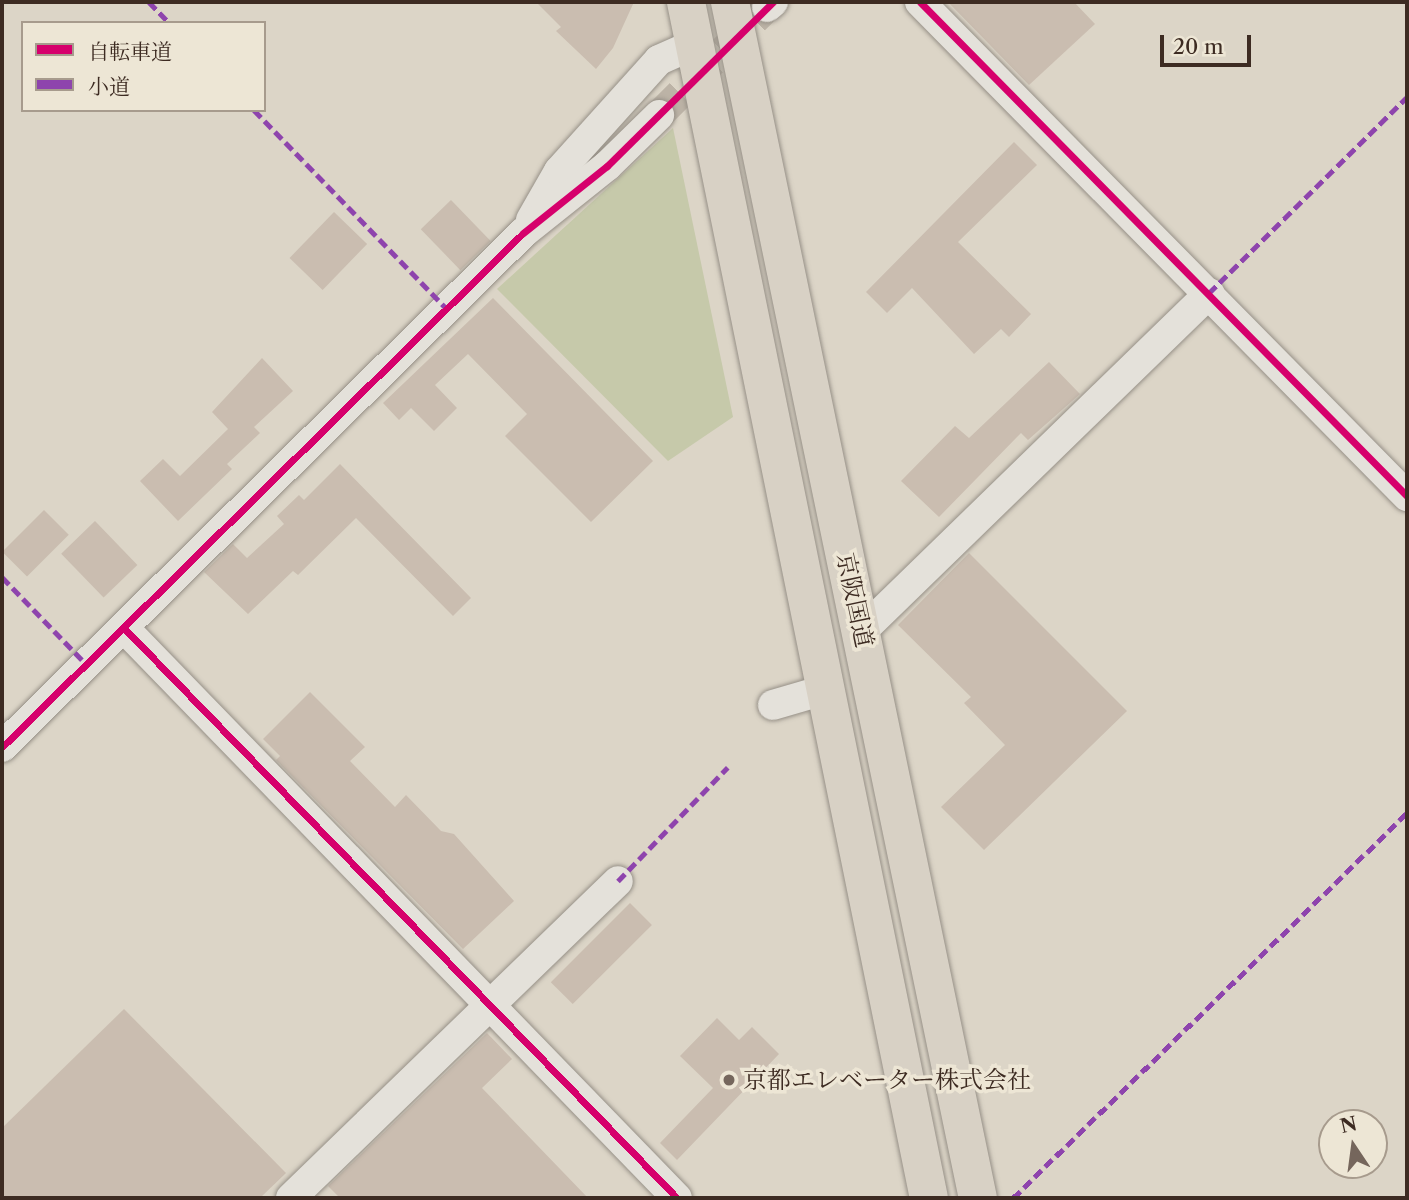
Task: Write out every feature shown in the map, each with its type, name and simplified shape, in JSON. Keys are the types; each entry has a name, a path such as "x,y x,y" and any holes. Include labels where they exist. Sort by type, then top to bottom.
{"highway":[{"name":"京阪国道","path":"686,2 929,1198"},
{"name":"京阪国道","path":"757,4 861,632 978,1198"}],"street":[{"path":"920,2 1407,496"},
{"path":"523,233 559,171 659,60 695,44"},
{"path":"2,747 523,233 607,166 659,115"},
{"path":"861,632 1209,293"},
{"path":"124,628 677,1198"},
{"path":"773,705 824,690"},
{"path":"291,1198 618,881"}],"green space":[{"path":"673,128 733,417 668,461 497,289"}],"building":[{"path":"536,2 634,2 613,48 596,69 556,31 561,27"},
{"path":"948,2 1074,2 1095,24 1029,85"},
{"path":"1014,142 1037,165 958,242 1031,314 1009,337 1001,329 974,354 912,288 887,313 866,292"},
{"path":"451,200 491,241 460,270 421,229"},
{"path":"334,212 367,244 323,290 290,258"},
{"path":"493,298 653,461 591,522 505,436 527,414 468,354 435,385 457,408 434,431 411,408 399,420 383,403"},
{"path":"262,358 293,391 254,427 260,433 227,464 232,469 178,521 140,481 163,459 180,476 228,429 212,412"},
{"path":"1049,362 1080,394 1028,440 1021,433 939,517 901,481 955,426 969,438"},
{"path":"340,464 471,598 453,616 356,518 298,575 293,571 248,614 204,572 233,544 247,558 284,524 277,516 299,495 304,500"},
{"path":"44,510 69,535 27,576 2,552"},
{"path":"95,521 137,565 104,598 61,554"},
{"path":"969,553 1127,711 984,850 941,807 1005,745 964,703 971,697 898,625"},
{"path":"310,692 365,747 350,761 395,807 406,795 441,831 454,834 514,901 463,949 276,760 280,756 263,739"},
{"path":"630,903 652,925 573,1004 551,982"},
{"path":"124,1009 286,1173 260,1198 2,1198 2,1128"},
{"name":"京都エレベーター株式会社","path":"717,1018 739,1040 752,1027 779,1054 677,1160 660,1143 713,1088 680,1056"},
{"path":"487,1033 512,1059 482,1088 588,1198 340,1198 328,1186"}],"tunnel":[{"path":"659,115 767,7"}],"marked path":[{"path":"149,2 167,21"},
{"path":"1209,293 1407,97"},
{"path":"256,112 448,310"},
{"path":"2,577 86,664"},
{"path":"618,881 728,767"},
{"path":"1013,1198 1407,813"}],"cycle path":[{"path":"2,747 523,233 607,166 773,2"},
{"path":"920,2 1407,496"},
{"path":"124,628 677,1198"}],"place":[{"name":"京都エレベーター株式会社","path":"729,1080"}]}
